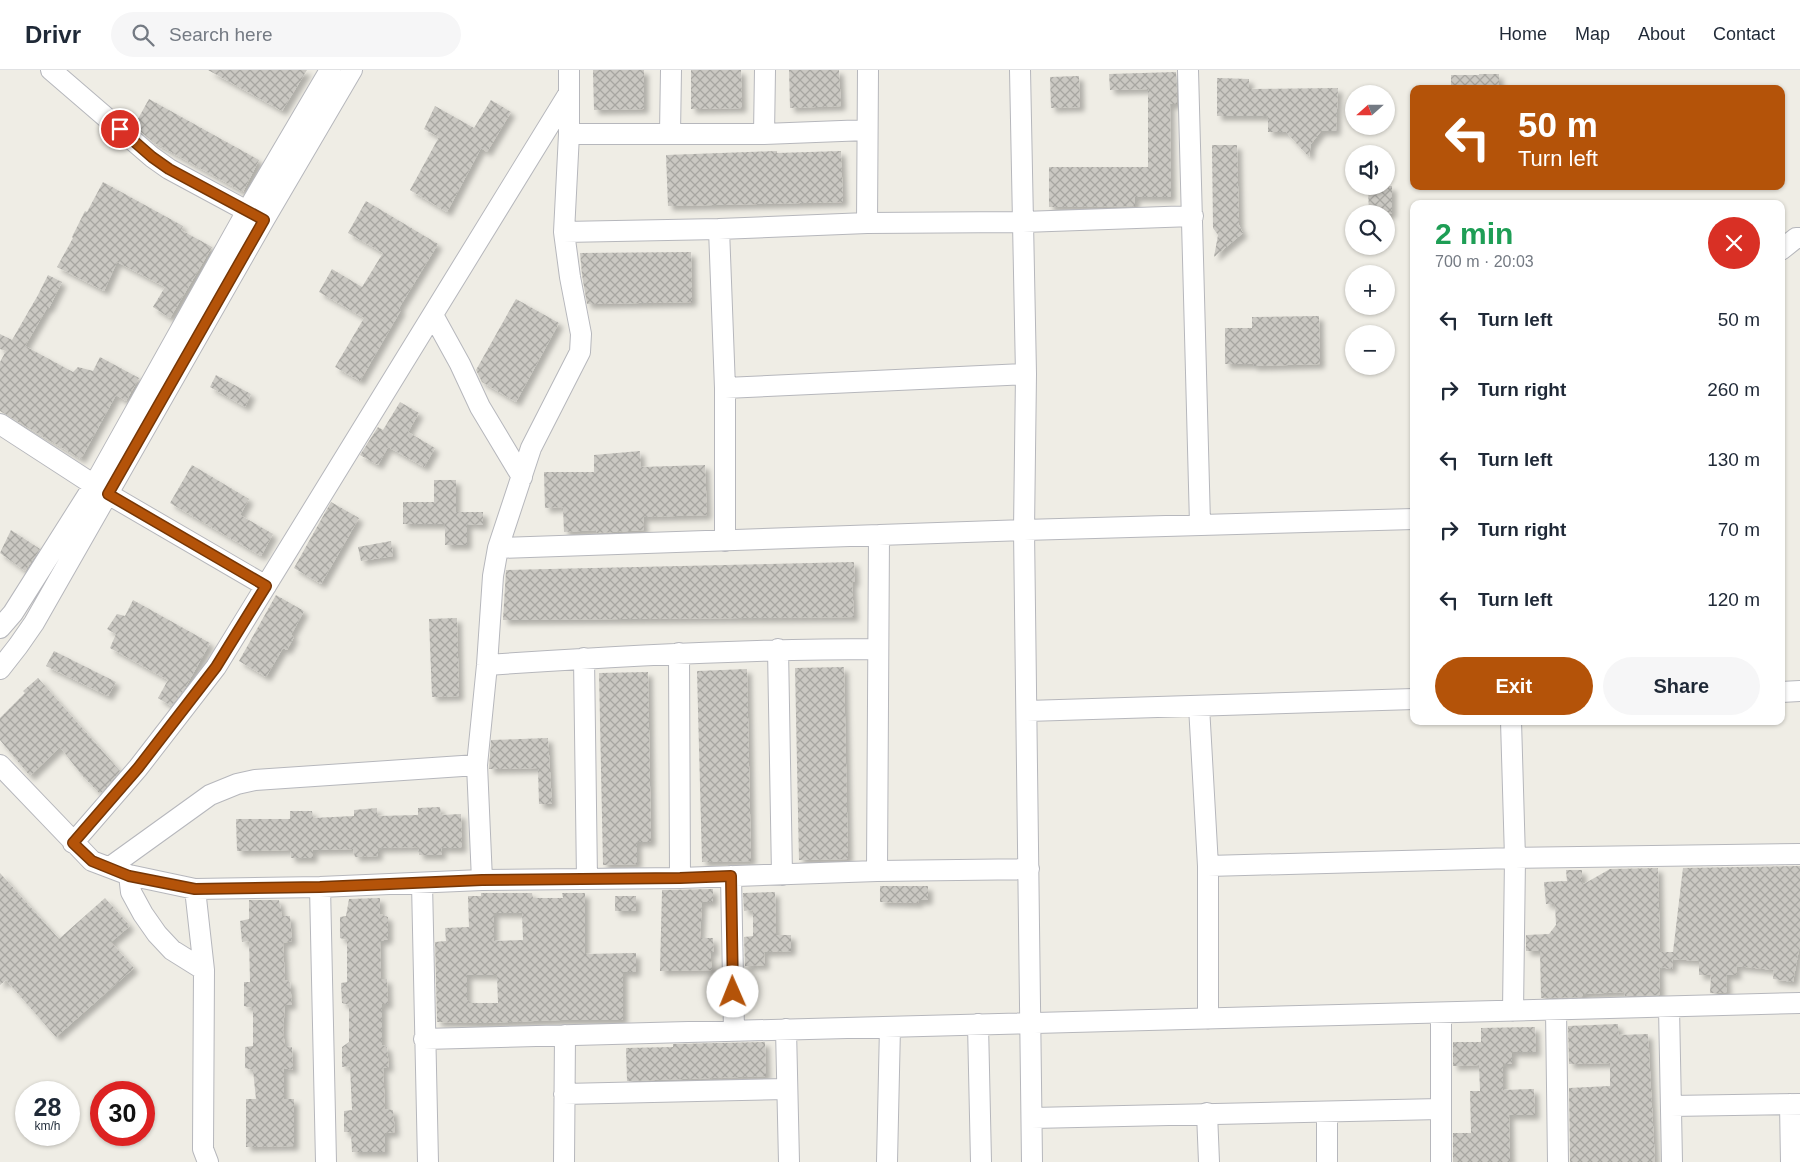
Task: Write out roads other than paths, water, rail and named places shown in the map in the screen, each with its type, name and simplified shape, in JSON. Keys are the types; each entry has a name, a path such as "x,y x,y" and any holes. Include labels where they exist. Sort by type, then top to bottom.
{"street":[{"path":"51,70 152,157 169,169 255,215"},
{"path":"302,136 330,70"},
{"path":"0,668 34,623 101,489 255,215 302,136 352,70"},
{"path":"482,880 477,766 493,576 498,548 531,448 580,352 582,334 570,277 564,232 569,134 569,70"},
{"path":"670,133 671,70"},
{"path":"764,134 765,70"},
{"path":"867,223 868,70"},
{"path":"1020,70 1026,374 1024,530 1032,1162"},
{"path":"1188,70 1200,524"},
{"path":"73,843 138,768 216,667 569,93"},
{"path":"569,134 764,134 867,130"},
{"path":"564,232 718,230 867,223 1023,222 1193,216"},
{"path":"718,230 725,388 725,541"},
{"path":"1785,247 1796,238 1800,238"},
{"path":"432,315 460,364 480,407 522,477"},
{"path":"725,388 1026,374"},
{"path":"0,424 101,489 266,586"},
{"path":"0,628 13,613 101,489"},
{"path":"498,548 1200,524 1410,519"},
{"path":"877,871 879,535"},
{"path":"13,613 34,623"},
{"path":"487,664 778,649 878,649"},
{"path":"778,649 782,875"},
{"path":"679,653 680,878"},
{"path":"584,658 587,879"},
{"path":"1785,692 1800,691"},
{"path":"1027,711 1410,699"},
{"path":"1200,706 1208,866 1208,1019"},
{"path":"1511,725 1514,858 1513,1011"},
{"path":"0,765 92,861 129,876 195,889 320,887 482,880 680,878 877,871 1028,869"},
{"path":"110,867 210,795 237,784 255,780 477,766"},
{"path":"1208,866 1514,858 1800,854"},
{"path":"129,876 131,892 157,934 172,950 204,970"},
{"path":"731,876 734,1031"},
{"path":"422,883 428,1162"},
{"path":"320,887 326,1162"},
{"path":"195,889 204,970 203,1149 208,1162"},
{"path":"424,1039 1800,1003"},
{"path":"1669,1007 1672,1162"},
{"path":"1556,1010 1558,1162"},
{"path":"1441,1012 1441,1162"},
{"path":"978,1024 981,1162"},
{"path":"887,1162 890,1027"},
{"path":"786,1029 789,1162"},
{"path":"564,1035 564,1162"},
{"path":"564,1094 787,1089"},
{"path":"1671,1106 1795,1104 1791,1162"},
{"path":"1032,1118 1440,1109"},
{"path":"1326,1112 1327,1162"},
{"path":"1207,1113 1209,1162"}]}
